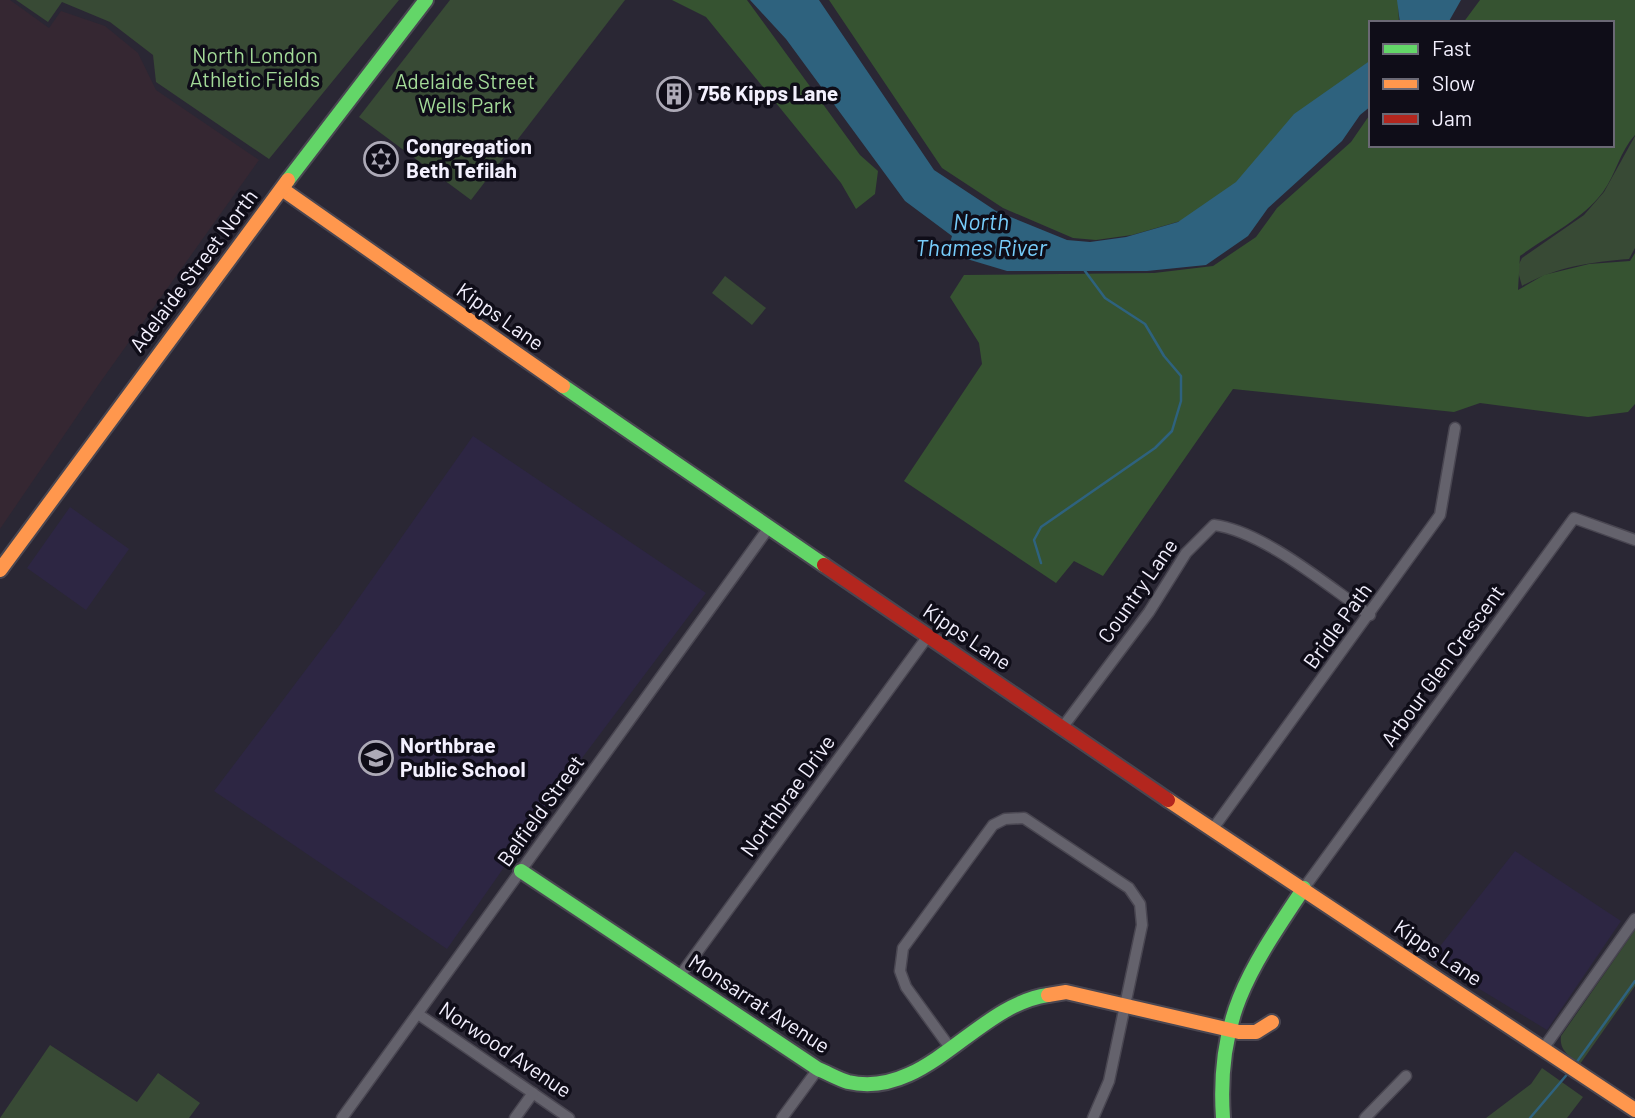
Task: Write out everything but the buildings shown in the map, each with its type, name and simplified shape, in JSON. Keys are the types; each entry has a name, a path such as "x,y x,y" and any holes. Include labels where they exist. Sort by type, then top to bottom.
{"street":[{"name":"Adelaide Street North","path":"0,570 220,269 426,0"},
{"name":"Kipps Lane","path":"282,189 513,352 1062,728 1635,1110"},
{"name":"Bridle Path","path":"1212,830 1440,515 1455,428"},
{"name":"Arbour Glen Crescent","path":"1304,888 1574,518 1635,540"},
{"name":"Country Lane","path":"1062,728 1149,612 1186,553 1214,525 1230,527 1263,544 1370,615"},
{"name":"Belfield Street","path":"342,1118 770,526"},
{"name":"Northbrae Drive","path":"679,977 928,636"},
{"path":"951,1049 906,987 900,971 903,948 993,825 1005,819 1024,818 1129,888 1140,904 1142,925 1126,1004 1109,1081 1093,1118"},
{"name":"Monsarrat Avenue","path":"521,871 818,1069 849,1082 885,1082 918,1070 1006,1010 1032,997 1066,992 1126,1004 1226,1030 1256,1032 1272,1022"},
{"path":"1223,1118 1220,1068 1226,1030 1237,997 1252,967 1304,888"},
{"path":"1543,1049 1635,919"},
{"name":"Norwood Avenue","path":"418,1014 569,1118"},
{"path":"782,1118 818,1069"},
{"path":"1365,1118 1406,1076"},
{"path":"514,1118 533,1093"}],"shaded area":[{"path":"0,0 10,0 49,28 61,11 105,26 138,53 156,90 259,160 99,384 0,529"},
{"path":"473,436 706,593 558,790 447,949 214,791 339,626"},
{"path":"70,507 129,549 86,610 27,568"},
{"path":"1515,851 1621,921 1547,1030 1430,959"}],"green space":[{"name":"North London Athletic Fields","path":"16,0 399,0 269,159 156,82 153,55 110,22 62,2 48,22"},
{"name":"Adelaide Street Wells Park","path":"450,0 625,0 471,200 359,117"},
{"path":"672,0 747,0 860,155 878,171 875,194 856,209 841,183 706,17"},
{"path":"829,0 1398,0 1399,21 1369,21 1369,65 1241,181 1184,220 1132,235 1096,240 1073,238 1003,208 942,168"},
{"path":"1480,0 1635,0 1635,135 1595,202 1575,219 1520,256 1518,290 1544,275 1589,264 1630,261 1635,253 1635,404 1628,412 1588,417 1480,403 1454,412 1233,389 1103,576 1074,561 1056,583 904,481 982,364 979,343 950,297 964,275 1154,273 1213,266 1256,237 1277,208 1351,142 1369,116 1369,147 1614,147 1614,21 1464,21"},
{"path":"1635,136 1635,248 1629,259 1574,266 1522,286 1517,268 1522,258 1584,215 1604,192"},
{"path":"725,276 766,308 752,325 712,293"},
{"path":"1635,930 1635,986 1580,1064 1563,1049 1561,1036"},
{"path":"50,1045 137,1102 158,1073 200,1103 189,1118 0,1118"},
{"path":"1542,1068 1583,1097 1567,1118 1486,1118 1531,1084"}],"water":[{"name":"North Thames River","path":"750,0 819,0 934,170 996,211 1067,240 1090,242 1126,237 1178,222 1236,182 1294,114 1369,61 1369,108 1360,115 1342,141 1268,208 1248,236 1206,265 1147,271 1007,271 947,253 952,236 905,201 786,39"},
{"path":"1397,0 1461,0 1449,21 1400,21"}],"waterway":[{"path":"1041,563 1034,540 1041,527 1155,448 1172,431 1181,401 1181,376 1164,356 1145,324 1105,298 1085,271"},
{"path":"1576,1063 1635,981"},
{"path":"1530,1118 1570,1071"}],"traffic: fast":[{"path":"288,180 426,0"},
{"path":"563,386 824,565"},
{"path":"521,871 818,1069 848,1082 876,1084 902,1077 927,1065 997,1015 1022,1002 1048,995"},
{"path":"1223,1118 1222,1082 1231,1022 1253,970 1304,888"}],"traffic: slow":[{"path":"0,570 288,180"},
{"path":"282,189 563,386"},
{"path":"1168,800 1635,1110"},
{"path":"1048,995 1066,992 1239,1032 1256,1032 1272,1022"}],"traffic: jam":[{"path":"824,565 1168,800"}],"place":[{"name":"756 Kipps Lane","path":"674,94"},
{"name":"Congregation Beth Tefilah","path":"381,159"},
{"name":"Northbrae Public School","path":"376,758"}]}
